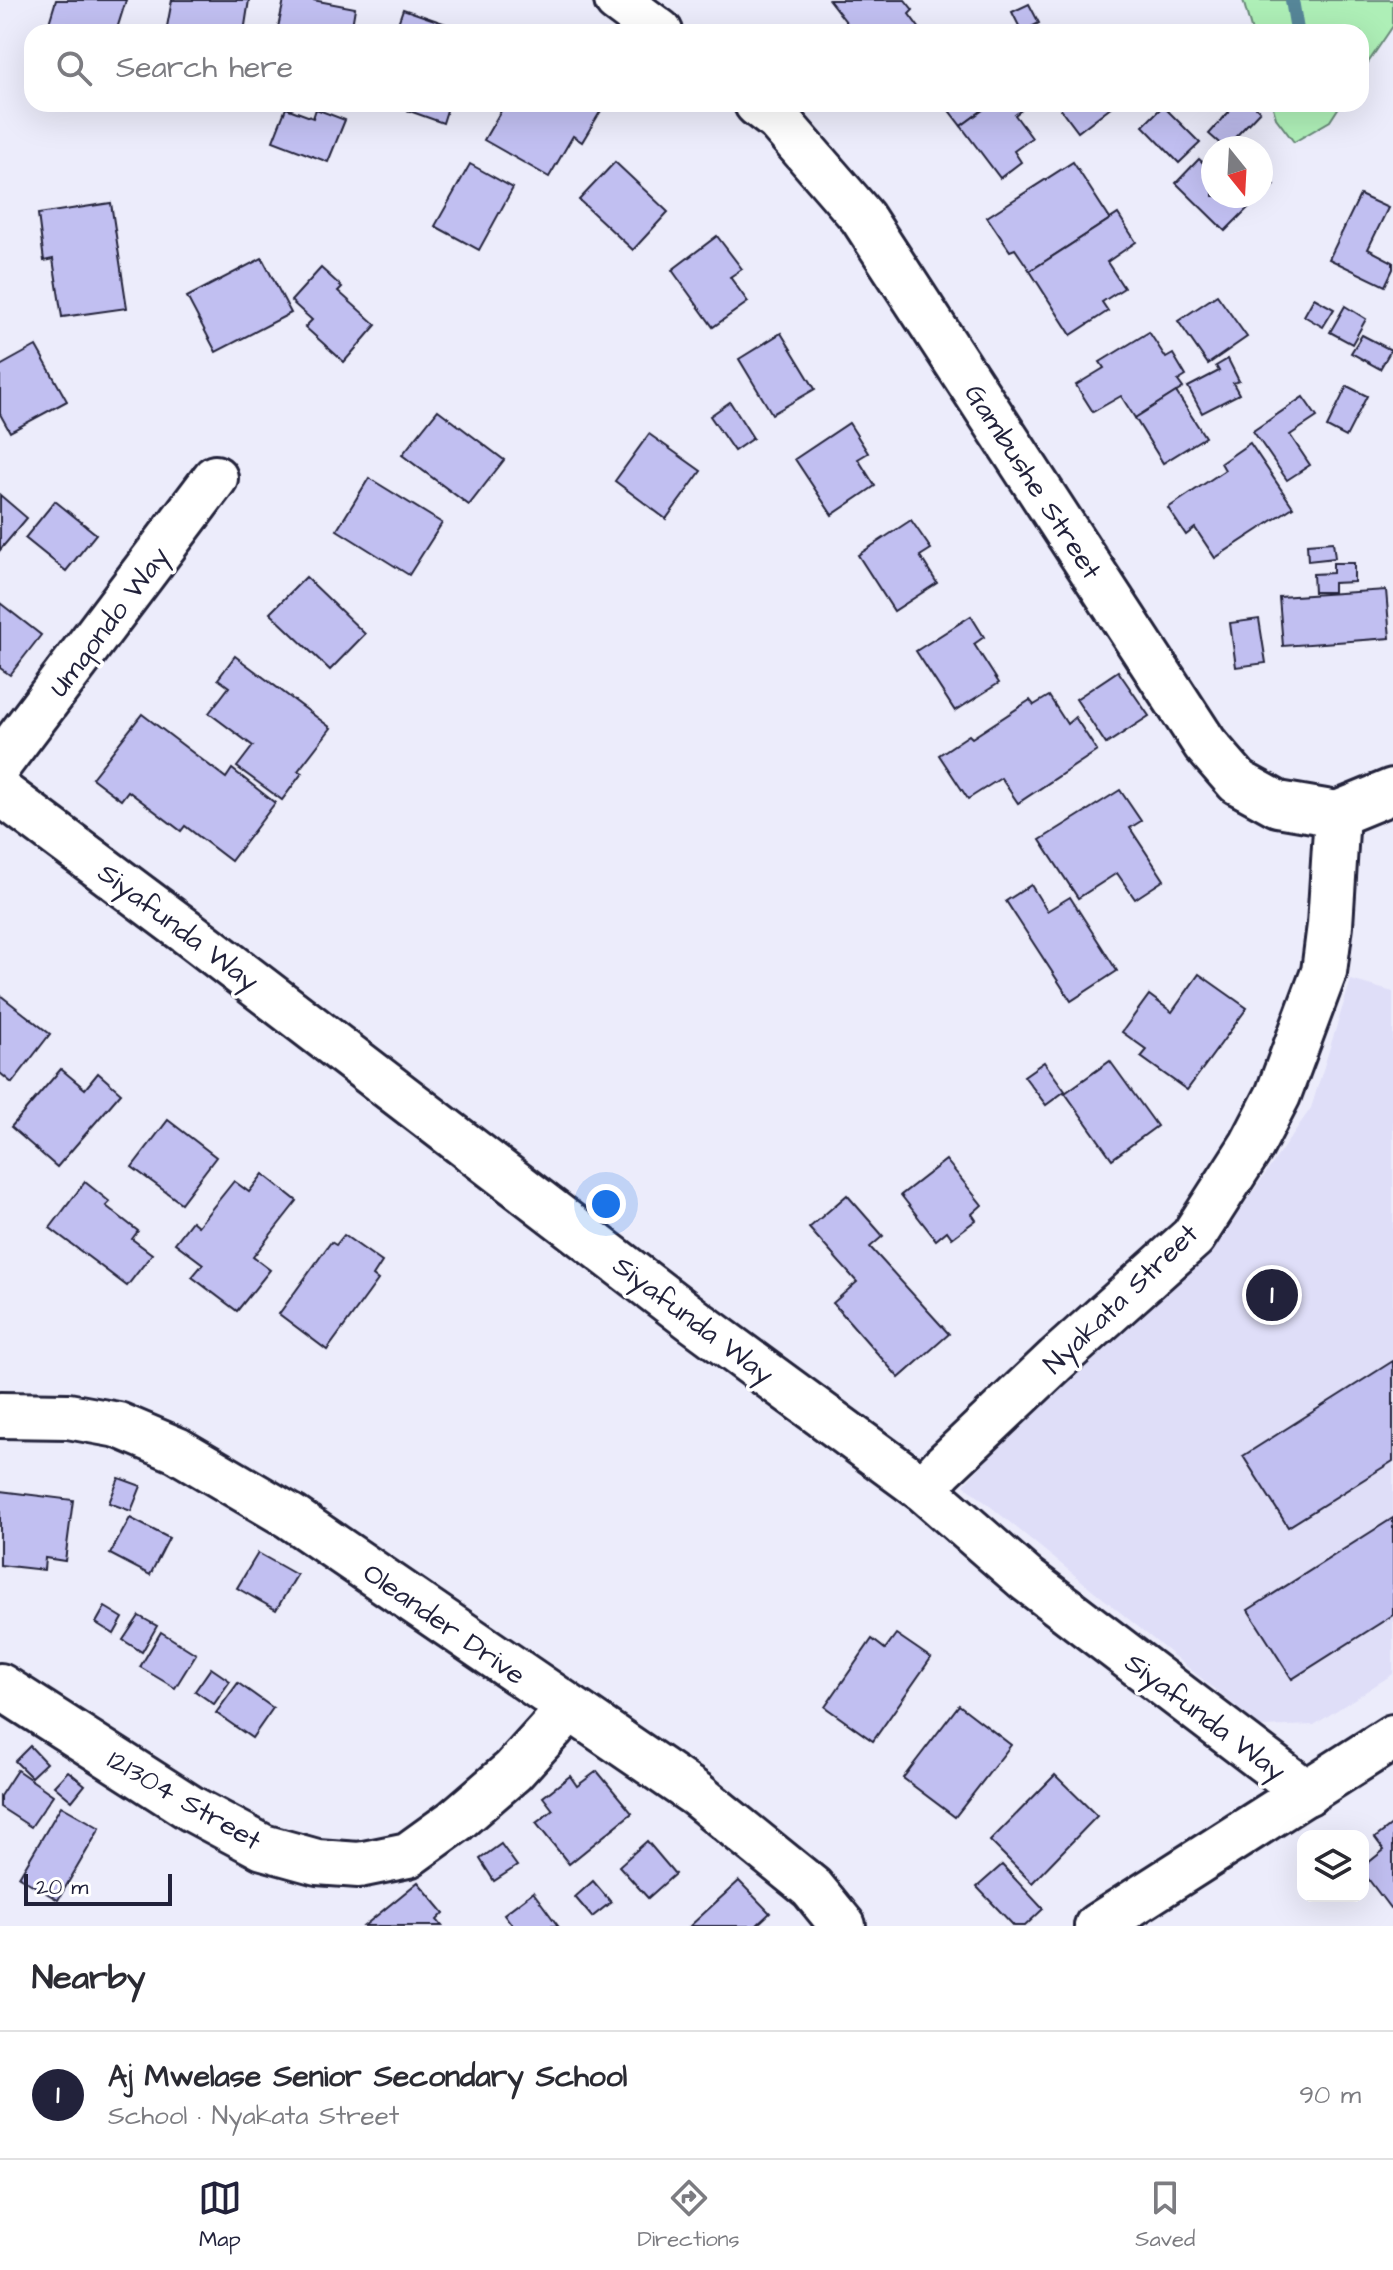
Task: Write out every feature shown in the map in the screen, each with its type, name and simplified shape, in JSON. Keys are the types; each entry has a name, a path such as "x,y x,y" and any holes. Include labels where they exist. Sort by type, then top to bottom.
{"street":[{"path":"617,0 649,24"},
{"name":"Gambushe Street","path":"768,112 778,120 862,217 1205,744 1238,782 1278,804 1337,814"},
{"name":"Umqondo Way","path":"0,763 215,478"},
{"path":"1337,814 1393,791"},
{"name":"Siyafunda Way","path":"0,792 696,1322 923,1489 1026,1579 1307,1793"},
{"name":"Nyakata Street","path":"923,1489 1057,1359 1193,1237 1252,1145 1278,1095 1324,972 1337,814"},
{"name":"Oleander Drive","path":"0,1415 68,1416 118,1425 177,1450 291,1517 696,1794 812,1888 843,1926"},
{"name":"121304 Street","path":"0,1686 192,1809 263,1847 317,1862 359,1865 408,1855 455,1821 513,1771 569,1709"},
{"path":"1097,1926 1393,1737"}],"shaded area":[{"path":"1351,980 1393,992 1393,1674 1314,1725 1261,1727 964,1485 1078,1359 1225,1232 1311,1108"}],"green space":[{"path":"1243,0 1393,0 1393,26 1369,61 1369,24 1250,24"},
{"path":"1274,112 1336,112 1330,121 1294,142"}],"building":[{"path":"56,0 126,0 118,24 49,23"},
{"path":"172,0 249,0 245,24 168,24"},
{"path":"284,0 313,0 355,8 352,24 279,24"},
{"path":"829,0 905,0 913,10 909,14 916,24 848,24"},
{"path":"1029,4 1039,23 1018,24 1012,12"},
{"path":"403,9 446,24 398,24"},
{"path":"284,112 297,112 313,118 315,112 324,112 345,120 328,162 273,141"},
{"path":"412,112 446,112 443,123"},
{"path":"500,112 600,112 582,142 573,136 549,177 484,140"},
{"path":"950,112 980,112 961,126"},
{"path":"980,112 1019,112 1015,115 1032,138 1014,151 1021,162 1000,178 961,126"},
{"path":"1063,112 1104,112 1078,132"},
{"path":"1157,112 1169,112 1200,143 1179,163 1143,126"},
{"path":"1229,112 1259,112 1236,136 1209,134"},
{"path":"1199,159 1201,161 1201,207 1176,183"},
{"path":"615,162 668,212 633,250 579,200"},
{"path":"1073,162 1110,219 1030,271 1015,249 1010,251 987,217"},
{"path":"470,164 513,188 479,250 435,226"},
{"path":"1360,195 1388,208 1368,249 1393,262 1385,286 1329,259"},
{"path":"111,203 127,308 62,317 53,259 44,261 38,214"},
{"path":"1202,208 1248,208 1225,231"},
{"path":"1118,214 1136,242 1107,262 1124,288 1102,302 1108,311 1071,335 1030,271"},
{"path":"717,236 742,269 730,277 748,302 713,327 672,270"},
{"path":"262,258 291,313 216,352 187,297"},
{"path":"321,268 342,287 338,291 376,325 344,362 305,327 312,320 291,301"},
{"path":"1217,295 1247,337 1208,364 1178,321"},
{"path":"1314,298 1334,309 1323,327 1304,316"},
{"path":"1345,306 1366,319 1352,344 1330,332"},
{"path":"1149,332 1166,358 1173,354 1186,376 1178,381 1183,388 1135,418 1121,396 1093,412 1076,385 1104,368 1100,362"},
{"path":"781,333 815,389 772,414 739,359"},
{"path":"1362,335 1391,350 1380,369 1351,353"},
{"path":"36,346 67,401 10,432 0,414 0,366"},
{"path":"1228,359 1239,381 1233,383 1239,394 1202,413 1188,387 1219,371 1216,366"},
{"path":"1347,386 1367,396 1346,437 1327,427"},
{"path":"1176,392 1205,437 1163,463 1135,418"},
{"path":"1303,397 1317,417 1290,435 1310,465 1287,480 1253,431"},
{"path":"730,402 753,438 734,451 710,416"},
{"path":"438,410 504,460 469,505 402,455"},
{"path":"849,423 868,453 858,459 875,486 832,515 795,459"},
{"path":"649,434 701,471 666,519 615,481"},
{"path":"1250,443 1293,507 1215,558 1195,528 1186,535 1168,508 1225,470 1221,463"},
{"path":"369,478 442,523 409,575 337,530"},
{"path":"0,495 27,518 0,550"},
{"path":"55,501 96,534 66,571 25,538"},
{"path":"911,520 931,549 920,556 937,583 894,611 858,555"},
{"path":"1333,542 1335,558 1308,561 1307,544"},
{"path":"1333,563 1354,563 1354,582 1333,583 1333,592 1314,592 1313,574 1333,573"},
{"path":"306,577 365,634 330,670 270,613"},
{"path":"1386,590 1390,638 1283,646 1279,597"},
{"path":"0,603 41,635 10,675 0,668"},
{"path":"971,616 984,637 974,644 999,683 955,711 916,651"},
{"path":"1259,619 1266,663 1236,667 1230,623"},
{"path":"235,656 331,728 298,771 302,773 282,800 237,767 253,746 209,713 229,687 218,679"},
{"path":"1118,671 1149,716 1106,744 1076,699"},
{"path":"1049,696 1067,724 1075,717 1097,751 1018,803 1001,778 968,799 939,755 969,735 972,738 1030,700 1034,705"},
{"path":"142,714 226,778 232,769 275,803 231,861 185,826 181,831 128,791 121,800 92,778"},
{"path":"1120,790 1141,821 1130,828 1164,880 1135,899 1117,873 1078,898 1040,840"},
{"path":"1031,885 1047,911 1070,897 1117,971 1071,1001 1006,901"},
{"path":"1199,974 1247,1008 1187,1090 1141,1057 1147,1050 1122,1032 1149,995 1172,1012"},
{"path":"0,995 50,1034 12,1083 0,1073"},
{"path":"1110,1061 1157,1126 1112,1159 1065,1093"},
{"path":"1044,1062 1065,1091 1046,1105 1024,1076"},
{"path":"61,1069 85,1089 98,1073 121,1093 57,1167 11,1127"},
{"path":"168,1120 216,1157 181,1203 132,1167"},
{"path":"946,1160 982,1205 972,1214 976,1220 952,1238 947,1231 936,1240 901,1195"},
{"path":"263,1174 297,1201 253,1257 270,1270 237,1311 192,1277 203,1264 175,1243 192,1221 198,1226 234,1181 249,1192"},
{"path":"85,1182 110,1202 106,1206 138,1231 132,1239 152,1254 127,1286 50,1228"},
{"path":"847,1195 883,1236 870,1247 949,1334 899,1378 833,1303 857,1282 809,1228"},
{"path":"344,1235 382,1262 373,1276 378,1280 327,1350 279,1314 331,1242 336,1245"},
{"path":"1393,1361 1393,1461 1288,1527 1243,1456"},
{"path":"119,1478 141,1486 131,1511 109,1503"},
{"path":"0,1491 73,1500 65,1561 45,1558 44,1570 0,1565"},
{"path":"130,1518 169,1538 150,1575 110,1554"},
{"path":"1393,1518 1393,1615 1292,1679 1248,1610"},
{"path":"258,1553 297,1575 276,1610 237,1588"},
{"path":"105,1607 123,1618 114,1634 96,1623"},
{"path":"139,1616 157,1626 142,1652 123,1640"},
{"path":"161,1632 196,1654 175,1688 140,1667"},
{"path":"896,1634 931,1658 873,1741 825,1707 872,1639 885,1649"},
{"path":"211,1668 230,1681 214,1704 195,1691"},
{"path":"238,1683 273,1708 252,1738 216,1713"},
{"path":"959,1705 1011,1745 955,1817 903,1778"},
{"path":"30,1746 46,1763 31,1777 15,1761"},
{"path":"17,1770 53,1795 31,1827 0,1807 0,1796"},
{"path":"68,1771 85,1785 72,1801 54,1786"},
{"path":"597,1771 632,1813 569,1864 536,1823 553,1810 543,1797 570,1776 577,1786"},
{"path":"1055,1775 1097,1816 1032,1883 990,1841"},
{"path":"61,1806 100,1828 58,1900 19,1877"},
{"path":"1393,1824 1393,1906 1390,1908 1369,1880 1369,1862 1384,1850 1375,1838"},
{"path":"647,1841 675,1874 648,1898 619,1866"},
{"path":"501,1844 517,1866 494,1881 480,1859"},
{"path":"1002,1865 1043,1909 1025,1926 1014,1926 977,1887"},
{"path":"593,1881 611,1902 592,1917 575,1897"},
{"path":"739,1881 770,1913 756,1926 690,1926"},
{"path":"418,1882 444,1913 437,1920 442,1926 364,1926"},
{"path":"533,1892 558,1926 513,1926 504,1914"}],"waterway":[{"path":"1292,0 1296,24"}],"place":[{"name":"Aj Mwelase Senior Secondary School","path":"1272,1295"}]}
